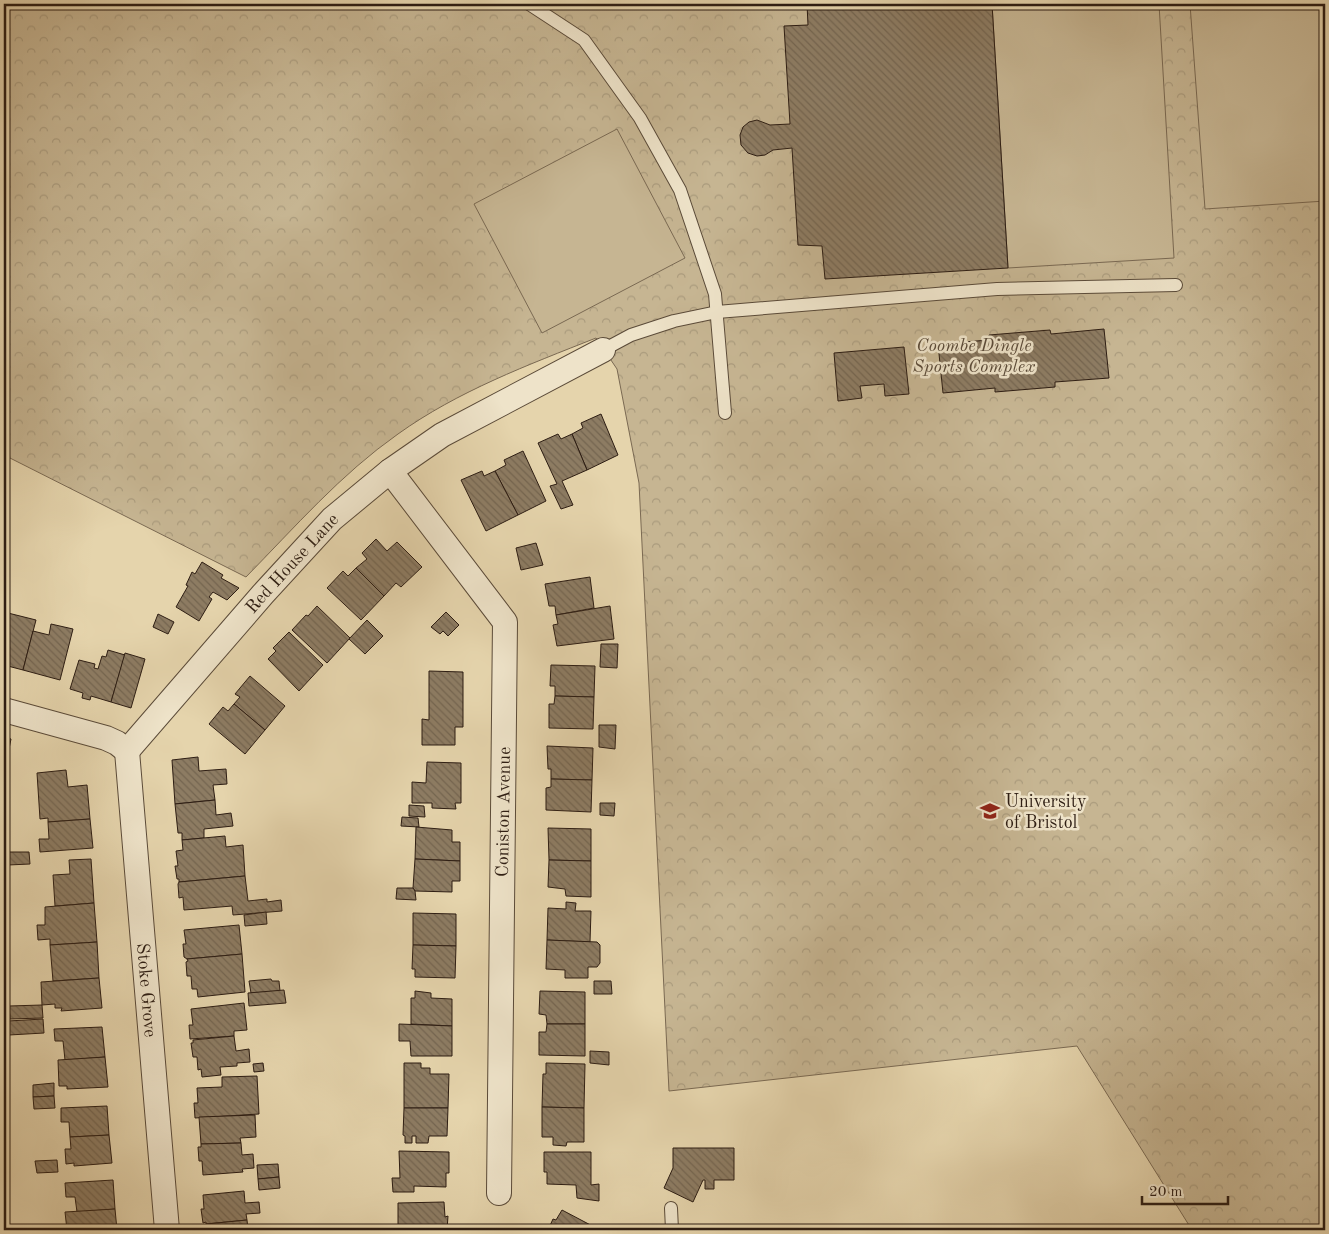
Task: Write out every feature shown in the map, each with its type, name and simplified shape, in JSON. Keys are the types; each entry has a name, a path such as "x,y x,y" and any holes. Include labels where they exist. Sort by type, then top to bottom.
{"street":[{"name":"Red House Lane","path":"127,751 263,594 326,526 390,471 442,435 602,350"},
{"name":"Coniston Avenue","path":"390,471 505,622 499,1193"},
{"path":"4,710 106,738 117,743 127,751"},
{"name":"Stoke Grove","path":"127,751 167,1230"}],"lane":[{"path":"529,4 584,40 640,118 680,190 715,294 724,413"},
{"path":"602,350 630,335 674,321 717,312 997,289 1176,285"},
{"path":"672,1208 672,1230"}],"green space":[{"name":"Coombe Dingle Sports Complex","path":"4,4 1325,4 1325,1230 1192,1230 1077,1046 669,1091 639,483 617,369 596,338 494,380 445,405 398,434 357,466 246,577 4,455"},
{"path":"992,4 1159,4 1174,258 1008,268"},
{"path":"1190,4 1325,4 1325,201 1205,209"},
{"path":"617,129 685,258 542,333 474,204"}],"building":[{"path":"807,4 992,4 1008,268 825,279 822,246 798,245 792,148 773,150 765,155 757,156 748,153 741,145 740,135 743,127 749,122 757,120 770,125 790,124 784,26 808,25"},
{"path":"1104,329 1109,378 1055,382 1055,387 995,392 995,388 943,393 938,344 989,340 989,335 1050,330 1051,334"},
{"path":"904,347 909,394 885,396 884,384 860,386 862,398 838,401 834,353"},
{"path":"601,414 618,455 587,470 572,434 583,428 581,423"},
{"path":"558,434 561,439 572,434 587,470 562,481 573,505 561,509 550,486 557,484 538,443"},
{"path":"523,451 546,501 518,515 495,471 506,465 504,460"},
{"path":"482,471 484,476 495,471 518,515 486,531 461,480"},
{"path":"376,539 387,551 397,542 422,567 401,587 396,583 384,596 356,568 367,559 362,553"},
{"path":"536,543 543,565 521,570 516,548"},
{"path":"202,562 223,575 221,578 239,588 227,600 213,592 209,597 212,599 199,621 176,607 188,586 186,585 192,572 195,574"},
{"path":"356,568 384,596 361,620 327,588 343,571 348,576"},
{"path":"590,577 594,608 556,615 555,606 549,606 545,584"},
{"path":"317,606 350,638 327,663 292,630"},
{"path":"610,606 614,639 557,646 553,625 558,624 556,615"},
{"path":"4,612 36,620 23,670 4,665"},
{"path":"446,612 459,625 448,636 443,631 440,634 431,627"},
{"path":"158,614 174,622 168,634 153,627"},
{"path":"367,620 383,636 365,654 349,639"},
{"path":"51,624 73,629 60,680 23,670 33,631 49,635"},
{"path":"289,632 323,665 299,691 268,659 276,651 273,648"},
{"path":"601,644 618,644 617,668 600,667"},
{"path":"108,650 125,655 111,702 91,696 90,700 82,698 83,693 70,689 79,660 95,664 94,668 98,669 102,656 106,657"},
{"path":"125,653 145,659 131,708 111,702"},
{"path":"551,665 595,666 594,697 555,696 555,686 550,686"},
{"path":"429,671 463,672 463,727 455,727 455,745 422,745 422,719 429,720"},
{"path":"250,676 285,706 265,730 234,704 240,697 235,694"},
{"path":"555,696 594,697 593,729 549,728 549,704 554,704"},
{"path":"234,704 265,730 245,754 209,724 223,707 228,711"},
{"path":"599,725 616,725 615,749 599,747"},
{"path":"4,737 11,739 9,749 4,747"},
{"path":"547,746 593,748 592,780 551,779 551,769 548,769"},
{"path":"198,757 199,771 226,769 227,784 213,785 215,800 175,804 172,760"},
{"path":"427,762 461,763 461,803 455,803 456,809 432,808 432,803 412,803 412,782 426,783"},
{"path":"66,770 68,787 87,785 90,819 48,822 48,818 40,819 37,773"},
{"path":"551,779 592,780 591,812 546,810 546,788 551,787"},
{"path":"215,800 216,815 231,813 233,826 204,829 204,838 182,840 182,833 178,833 175,804"},
{"path":"600,803 615,803 614,816 600,815"},
{"path":"409,805 424,806 425,817 409,816"},
{"path":"402,817 418,818 419,827 401,826"},
{"path":"90,819 93,848 40,852 39,839 49,839 48,822"},
{"path":"416,827 452,830 452,842 460,842 460,861 415,859"},
{"path":"548,828 591,829 591,861 549,860"},
{"path":"225,836 226,847 243,845 245,876 179,882 175,866 178,866 176,851 183,850 182,840"},
{"path":"7,852 29,852 30,864 8,865"},
{"path":"91,859 94,903 55,906 53,875 70,874 69,860"},
{"path":"415,859 460,861 460,881 452,881 452,892 415,891 413,888"},
{"path":"549,860 591,861 591,897 566,896 565,889 548,887"},
{"path":"245,876 248,901 267,899 267,902 281,900 282,911 233,915 232,906 184,910 183,897 179,898 179,882"},
{"path":"397,888 413,888 416,900 396,899"},
{"path":"566,902 576,903 575,911 591,911 590,942 547,940 548,908 566,909"},
{"path":"94,903 97,942 50,945 50,939 38,940 37,925 45,925 45,907"},
{"path":"266,912 267,924 245,926 244,915"},
{"path":"413,913 456,914 456,946 413,945"},
{"path":"239,925 242,954 187,959 184,957 183,944 186,944 184,930"},
{"path":"547,940 597,942 600,945 600,963 597,967 588,967 588,978 565,978 565,970 546,969"},
{"path":"97,942 99,978 53,981 50,945"},
{"path":"413,945 456,946 455,978 415,977 415,969 412,969"},
{"path":"242,954 245,992 198,997 197,989 192,989 191,976 187,976 187,959"},
{"path":"99,978 102,1008 61,1011 62,1008 55,1008 55,1004 42,1005 41,982"},
{"path":"271,979 272,981 279,981 280,991 251,993 249,981"},
{"path":"594,981 611,981 612,994 594,994"},
{"path":"284,990 286,1003 249,1006 248,993"},
{"path":"415,991 431,993 431,998 452,999 452,1026 411,1024 411,998 415,998"},
{"path":"540,991 585,992 585,1024 547,1024 546,1015 539,1014"},
{"path":"244,1003 247,1030 234,1031 234,1036 190,1039 189,1025 193,1025 191,1009"},
{"path":"42,1005 43,1018 10,1019 9,1006"},
{"path":"43,1019 44,1033 9,1035 8,1021"},
{"path":"399,1024 452,1026 452,1056 411,1056 410,1041 399,1041"},
{"path":"547,1024 585,1024 585,1056 539,1055 539,1032 546,1032"},
{"path":"102,1027 105,1057 65,1060 63,1041 55,1041 54,1029"},
{"path":"234,1036 236,1051 249,1049 250,1062 237,1063 237,1066 220,1067 221,1075 202,1077 201,1069 198,1070 197,1057 193,1057 191,1043 193,1043 193,1040"},
{"path":"590,1051 609,1052 609,1065 590,1063"},
{"path":"105,1057 108,1087 67,1089 67,1086 59,1086 58,1060"},
{"path":"263,1063 264,1071 254,1072 253,1064"},
{"path":"404,1063 421,1063 421,1068 430,1068 430,1074 449,1074 448,1108 404,1108"},
{"path":"546,1063 585,1064 584,1108 542,1107 543,1074 546,1074"},
{"path":"257,1076 259,1114 195,1118 194,1103 198,1103 197,1088 222,1087 222,1077"},
{"path":"54,1083 54,1096 33,1097 33,1085"},
{"path":"54,1096 55,1108 34,1109 33,1097"},
{"path":"107,1106 109,1135 70,1137 69,1122 61,1122 61,1108"},
{"path":"542,1107 584,1108 584,1142 567,1142 566,1146 553,1145 553,1137 542,1137"},
{"path":"404,1108 448,1108 447,1136 429,1136 428,1143 416,1143 416,1136 412,1136 412,1143 405,1143 405,1136 403,1135"},
{"path":"255,1115 256,1137 240,1138 241,1143 201,1144 199,1117"},
{"path":"109,1135 112,1163 74,1166 74,1163 66,1164 65,1149 71,1149 70,1137"},
{"path":"241,1143 242,1155 253,1154 254,1168 242,1169 243,1172 203,1175 198,1147 201,1147 201,1144"},
{"path":"673,1148 734,1148 734,1180 714,1180 714,1189 705,1189 705,1180 703,1180 693,1202 664,1188 673,1168"},
{"path":"399,1151 449,1152 449,1173 446,1173 446,1187 414,1186 414,1192 393,1192 392,1178 400,1178"},
{"path":"544,1152 591,1152 591,1185 599,1184 599,1201 577,1198 576,1185 547,1184 547,1172 544,1172"},
{"path":"57,1160 58,1172 37,1173 35,1161"},
{"path":"278,1164 279,1177 258,1179 257,1165"},
{"path":"279,1177 280,1188 259,1190 258,1179"},
{"path":"113,1180 115,1209 77,1212 75,1197 66,1197 65,1183"},
{"path":"244,1191 245,1203 259,1202 260,1213 246,1214 247,1220 203,1223 201,1209 204,1209 203,1195"},
{"path":"444,1202 445,1217 448,1216 447,1230 398,1230 398,1203"},
{"path":"115,1209 117,1230 67,1230 65,1212"},
{"path":"562,1210 600,1230 548,1230 553,1219 556,1220"},
{"path":"247,1220 248,1229 256,1230 204,1230 206,1224"}],"place":[{"name":"University of Bristol","path":"990,811"}]}
